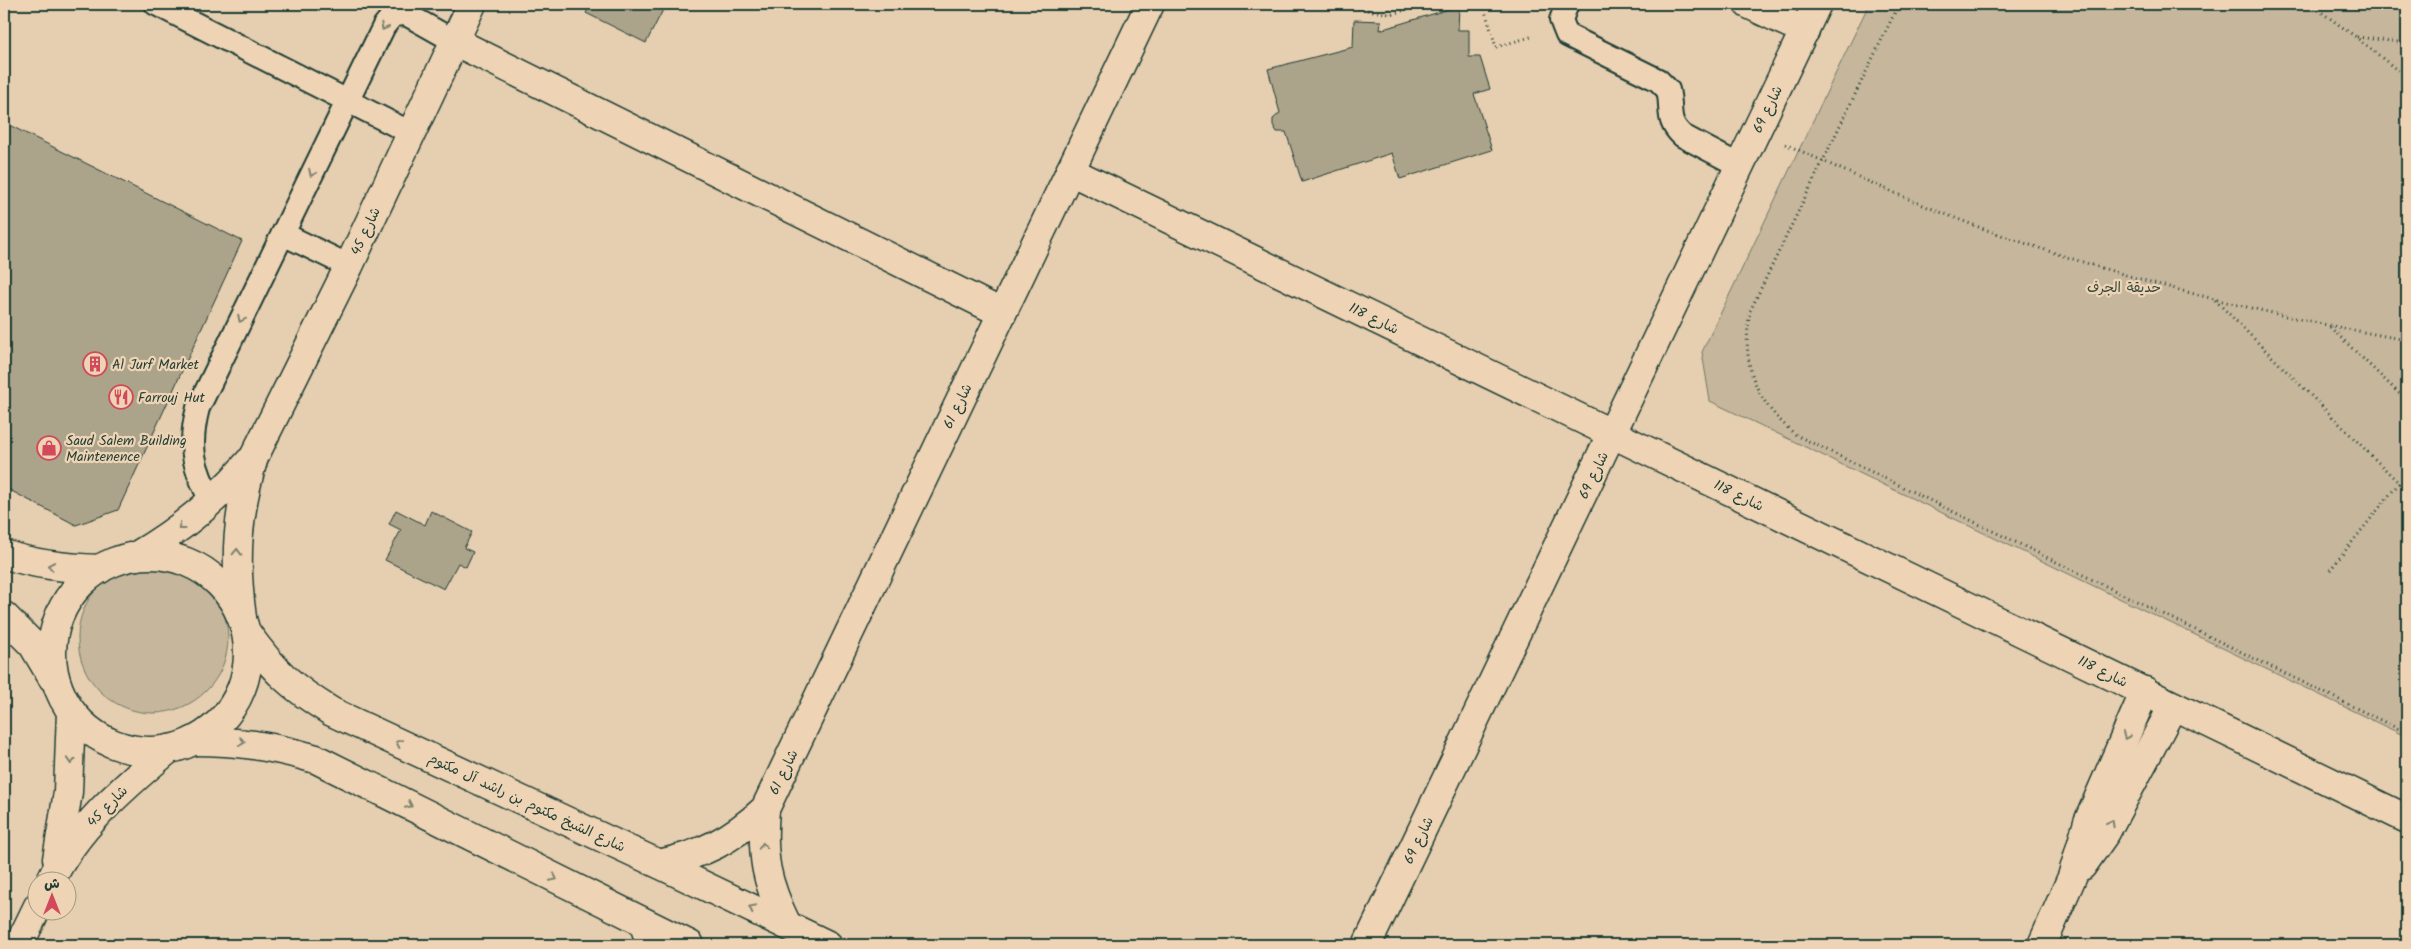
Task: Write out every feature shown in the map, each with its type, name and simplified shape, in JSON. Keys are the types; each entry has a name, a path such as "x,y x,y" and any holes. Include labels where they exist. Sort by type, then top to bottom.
{"street":[{"name":"شارع 45","path":"55,872 78,837 106,805 181,745 215,727 232,707 244,684 248,658 236,553 243,496 254,457 349,266 472,4"},
{"name":"شارع 61","path":"788,925 774,898 765,869 762,839 765,809 1150,4"},
{"path":"1748,4 1805,31"},
{"name":"شارع 69","path":"1367,945 1818,4"},
{"path":"454,41 1002,313"},
{"name":"شارع 118","path":"1070,170 2407,819"},
{"name":"شارع 45","path":"136,556 175,531 212,502 254,457"},
{"path":"4,554 24,561 62,568 100,569"},
{"path":"56,683 52,657 54,630 63,606 79,585 100,569 136,556"},
{"name":"شارع الشيخ مكتوم بن راشد آل مكتوم","path":"136,556 162,556 188,563 210,576 229,595 244,625 277,672 299,691 332,712 660,864 828,945"},
{"path":"4,616 33,645 71,712 91,731 115,744 141,750 234,741 276,747 316,759 647,933 690,945"},
{"path":"2042,945 2072,877 2088,822 2145,691"},
{"path":"2072,877 2106,832 2173,706"},
{"name":"شارع 45","path":"53,872 68,792 71,712"},
{"name":"شارع 61","path":"660,864 689,858 717,846 743,829 765,809"},
{"path":"18,945 30,922"}],"lane":[{"path":"156,4 411,133"},
{"path":"1567,4 1561,20 1563,28 1568,35 1664,84 1668,90 1669,114 1676,130 1683,136 1740,166"},
{"path":"212,502 202,483 193,454 192,438 198,408 384,26 393,15 406,14 454,41"},
{"path":"283,234 349,266"}],"path":[{"path":"1333,4 1390,14 1429,4"},
{"path":"1388,4 1390,14"},
{"path":"1483,4 1496,47 1563,28"},
{"path":"1899,4 1750,311 1746,334 1748,358 1753,380 1764,401 1778,420 1796,435 2407,733"},
{"path":"2310,4 2356,37 2407,78"},
{"path":"2356,37 2407,43"},
{"path":"1756,131 1876,186 1987,230 2100,268 2214,300 2330,326 2407,340"},
{"path":"2214,300 2407,491"},
{"path":"2330,326 2407,401"},
{"path":"2330,570 2400,483"}],"green space":[{"name":"حديقة الجرف","path":"1869,4 2407,4 2407,737 1710,401 1702,352"},
{"path":"153,563 182,569 206,585 222,609 228,638 222,667 206,691 182,707 153,713 124,707 100,691 84,667 78,638 84,609 100,585 124,569"}],"building":[{"path":"591,4 666,4 646,43 586,13"},
{"path":"1459,6 1458,30 1469,30 1469,57 1480,57 1490,89 1474,94 1492,150 1400,179 1392,153 1302,182 1286,132 1277,132 1273,125 1273,119 1280,113 1268,69 1353,47 1354,20 1381,21 1380,30"},
{"name":"Al Jurf Market","path":"9,125 242,241 118,510 76,525 4,487 4,135"},
{"path":"396,510 425,525 431,511 472,532 464,548 473,552 466,567 458,563 444,589 385,560 401,530 389,524"}],"place":[{"name":"Al Jurf Market","path":"95,364"},
{"name":"Farrouj Hut","path":"121,397"},
{"name":"Saud Salem Building Maintenence","path":"49,448"}]}
